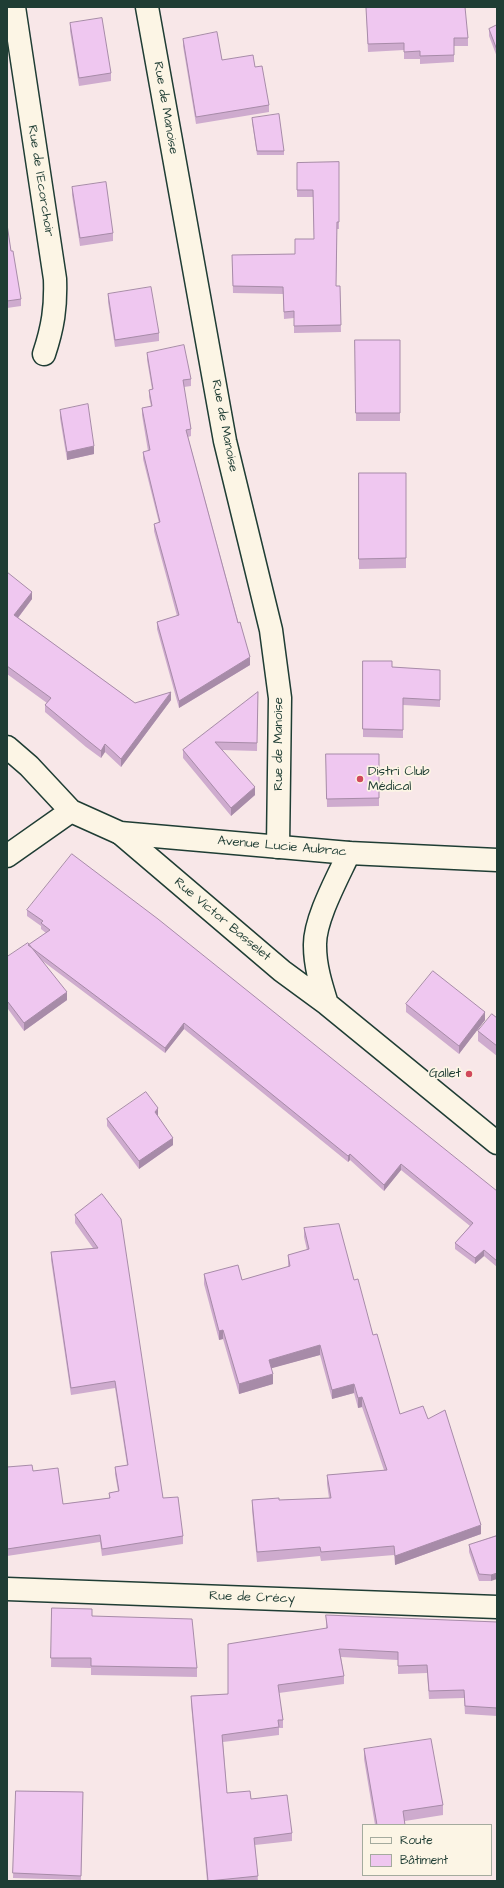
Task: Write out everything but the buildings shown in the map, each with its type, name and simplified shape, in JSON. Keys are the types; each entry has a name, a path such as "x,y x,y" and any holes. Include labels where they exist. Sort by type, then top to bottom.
{"street":[{"name":"Rue de l'Ecorchoir","path":"14,7 55,279 56,309 52,331 44,354"},
{"name":"Rue de Manoise","path":"147,7 226,441 271,630 280,698 278,847"},
{"path":"7,747 29,766 71,811 7,856"},
{"name":"Avenue Lucie Aubrac","path":"71,811 120,833 349,853 497,860"},
{"name":"Rue Victor Basselet","path":"120,833 282,971 327,1004 497,1143"},
{"path":"327,1004 317,969 314,945 320,920 349,853"},
{"name":"Rue de Crécy","path":"7,1589 497,1607"}],"place":[{"name":"Distri Club Médical","path":"360,779"},
{"name":"Gallet","path":"469,1074"}]}
